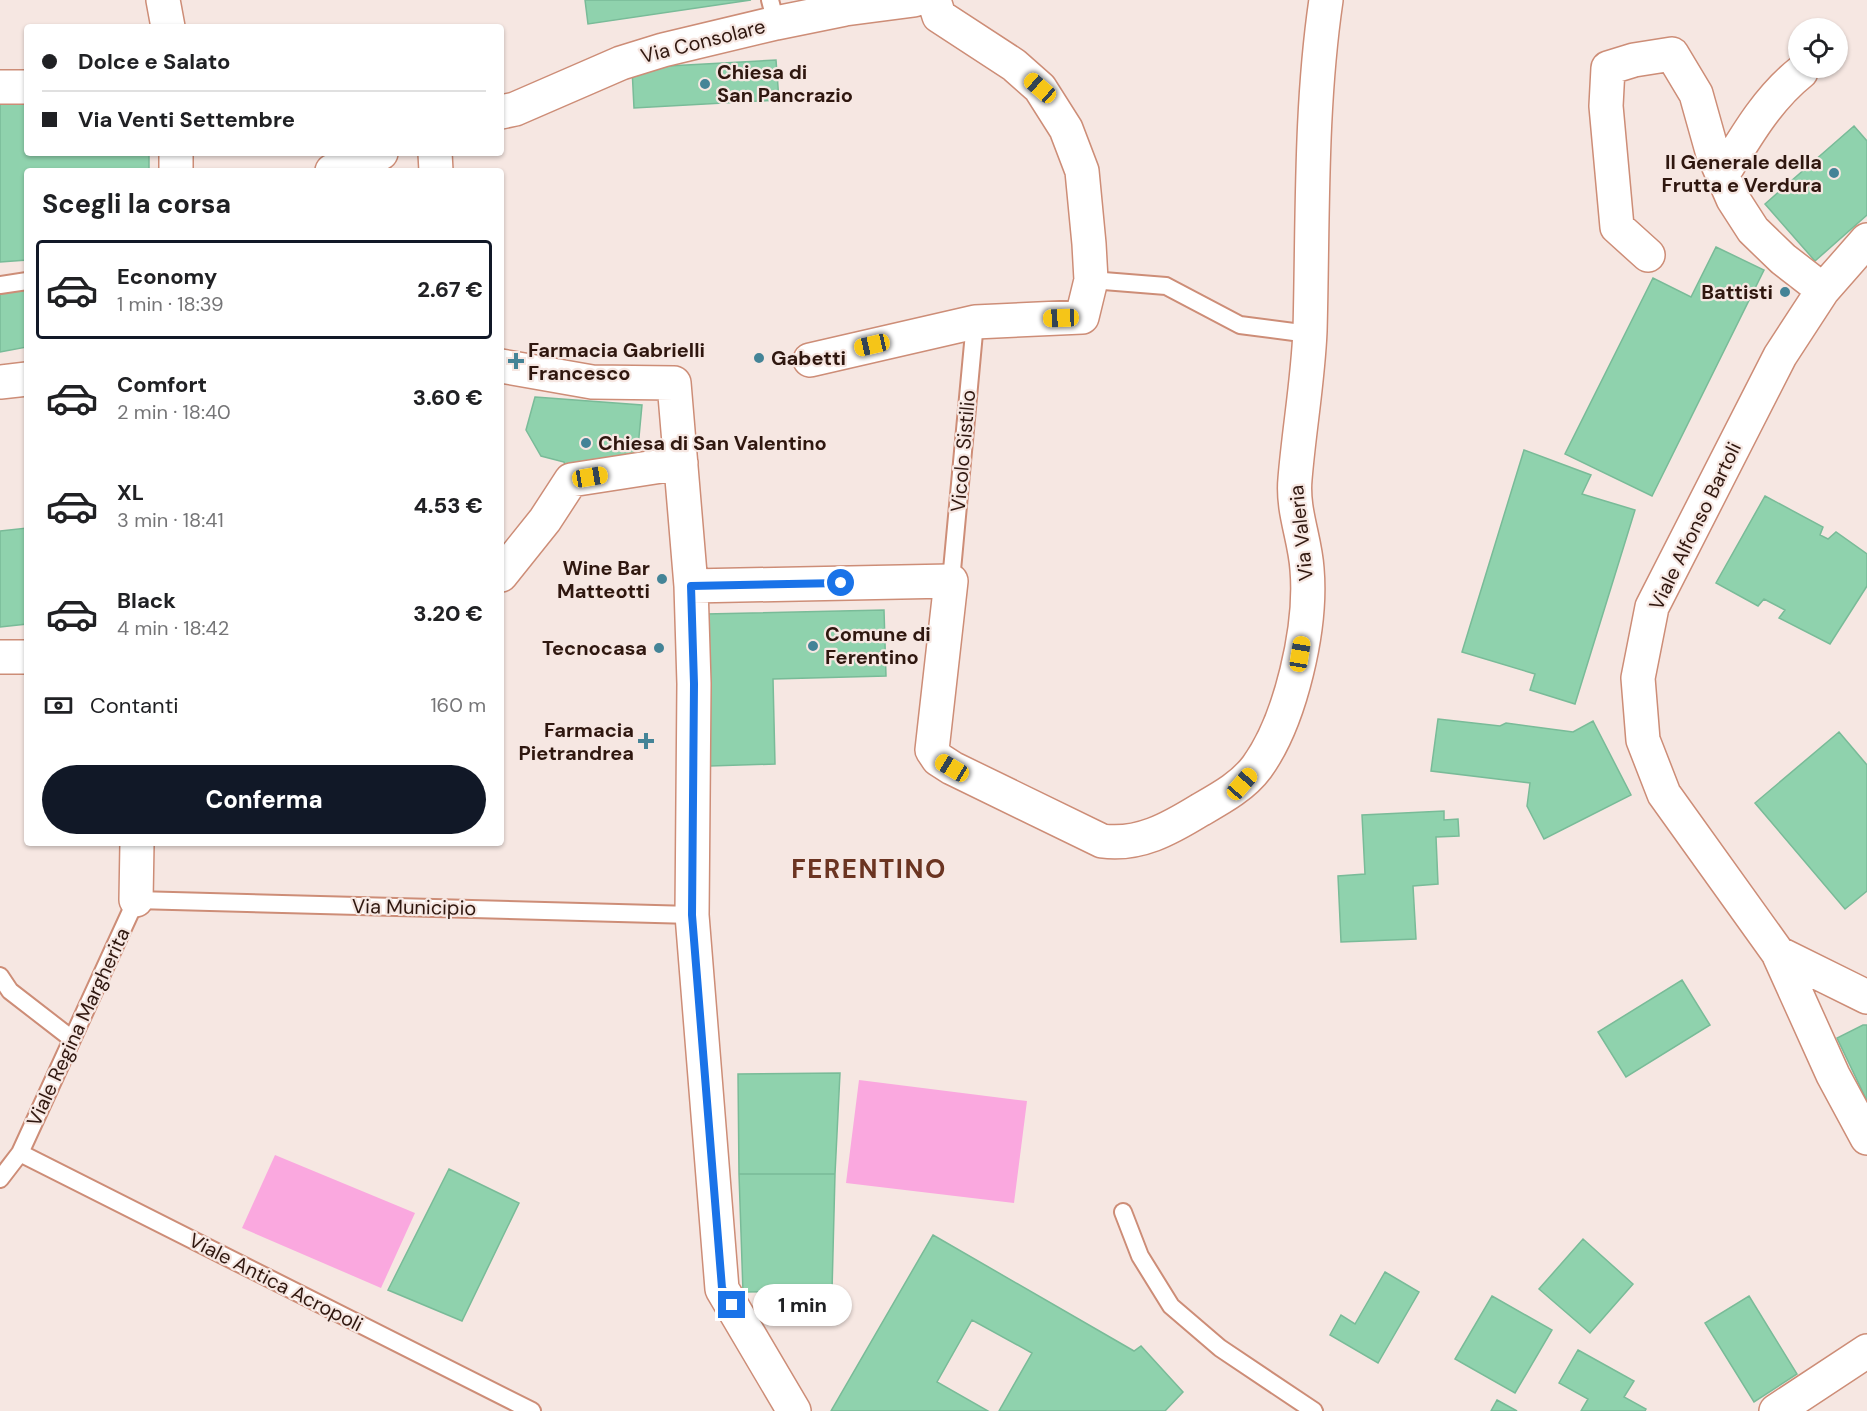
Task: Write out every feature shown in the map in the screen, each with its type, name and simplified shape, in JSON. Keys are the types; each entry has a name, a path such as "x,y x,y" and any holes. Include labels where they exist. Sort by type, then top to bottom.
{"street":[{"path":"163,0 167,24"},
{"name":"Via Consolare","path":"504,111 515,109 621,63 773,11 844,9 914,0"},
{"path":"810,360 975,322 1082,317 1091,280 1082,171 1066,129 1040,88 1014,65 939,16 934,0"},
{"name":"Via Valeria","path":"951,581 932,750 938,759 1076,830 1102,841 1121,843 1141,840 1173,827 1242,784 1258,766 1275,733 1298,672 1304,628 1307,568 1295,517 1295,483 1310,334 1316,64 1326,0"},
{"path":"1648,255 1617,227 1606,106 1608,68 1634,60 1672,54 1696,94 1712,151 1753,230 1783,259 1823,290"},
{"path":"1723,174 1748,133 1784,86 1794,78"},
{"path":"0,87 24,87"},
{"path":"348,168 374,156"},
{"name":"Viale Alfonso Bartoli","path":"1867,240 1823,290 1780,356 1652,607 1638,678 1643,740 1664,794 1778,954 1833,1075 1867,1138"},
{"path":"504,367 592,382 674,383 691,586 694,684 692,915 722,1288 794,1411"},
{"path":"0,382 24,379"},
{"path":"504,571 545,520 571,480 681,463"},
{"path":"691,586 951,581"},
{"path":"0,657 24,657"},
{"path":"136,846 136,900"},
{"name":"Viale Alfonso Bartoli","path":"1778,954 1867,997"},
{"path":"1776,1411 1867,1350"}],"lane":[{"path":"1091,280 1166,286 1240,325 1310,334"},
{"path":"0,285 24,281"},
{"name":"Vicolo Sistilio","path":"951,581 975,322"},
{"name":"Via Municipio","path":"136,900 692,915"},
{"name":"Viale Regina Margherita","path":"0,1179 20,1153 136,900"},
{"path":"0,976 10,991 72,1039"},
{"name":"Viale Antica Acropoli","path":"20,1153 532,1411"},
{"path":"1123,1212 1140,1256 1171,1306 1220,1348 1314,1411"}],"shaded area":[{"path":"859,1080 1027,1101 1014,1203 846,1183"},
{"path":"275,1155 415,1213 381,1288 242,1228"}],"building":[{"path":"585,0 751,0 588,24"},
{"name":"Chiesa di San Pancrazio","path":"776,60 779,100 634,108 632,68"},
{"path":"0,92 24,93 24,156 149,156 149,168 24,168 24,260 0,262"},
{"name":"Il Generale della Frutta e Verdura","path":"1854,126 1867,141 1867,215 1815,261 1765,204"},
{"path":"1716,247 1764,270 1652,496 1565,454 1653,278 1691,297"},
{"path":"24,289 24,348 0,352 0,294"},
{"name":"Chiesa di San Valentino","path":"535,397 642,405 637,458 567,471 564,462 541,456 526,430"},
{"path":"1524,450 1591,475 1582,494 1635,510 1575,704 1530,690 1535,674 1462,652"},
{"path":"1765,496 1823,527 1820,535 1828,539 1836,532 1867,554 1867,586 1830,644 1779,618 1785,610 1764,599 1758,606 1716,583"},
{"path":"24,528 24,624 0,627 0,531"},
{"path":"884,610 886,676 773,679 775,764 710,766 706,614"},
{"path":"1438,719 1500,726 1506,723 1573,732 1593,721 1631,795 1544,839 1527,806 1530,783 1431,771"},
{"path":"1839,732 1867,765 1867,891 1845,909 1755,803"},
{"path":"1444,811 1444,820 1458,819 1459,836 1436,837 1438,884 1413,886 1416,939 1341,942 1338,876 1365,874 1362,815"},
{"path":"1682,980 1710,1025 1626,1077 1598,1032"},
{"path":"1867,1025 1867,1101 1837,1038"},
{"path":"840,1073 835,1174 739,1174 738,1074"},
{"path":"449,1169 519,1203 462,1321 388,1290"},
{"path":"739,1174 835,1174 832,1291 743,1292"},
{"path":"933,1235 1134,1351 1141,1346 1183,1392 1165,1411 999,1411 1032,1353 972,1320 937,1382 988,1411 831,1411"},
{"path":"1583,1239 1633,1284 1590,1333 1539,1289"},
{"path":"1385,1272 1419,1292 1378,1363 1330,1335 1341,1315 1355,1324"},
{"path":"1492,1296 1552,1330 1515,1393 1455,1359"},
{"path":"1749,1296 1797,1374 1754,1402 1705,1323"},
{"path":"1578,1350 1634,1381 1624,1397 1646,1409 1645,1411 1581,1411 1588,1399 1559,1383"},
{"path":"1497,1400 1517,1411 1491,1411"}],"place":[{"name":"Chiesa di San Pancrazio","path":"705,84"},
{"name":"Il Generale della Frutta e Verdura","path":"1834,173"},
{"name":"Battisti","path":"1785,292"},
{"name":"Gabetti","path":"759,358"},
{"name":"Farmacia Gabrielli Francesco","path":"516,361"},
{"name":"Chiesa di San Valentino","path":"586,443"},
{"name":"Wine Bar Matteotti","path":"662,579"},
{"name":"Comune di Ferentino","path":"813,646"},
{"name":"Tecnocasa","path":"659,648"},
{"name":"Farmacia Pietrandrea","path":"646,741"}],"district":[{"name":"FERENTINO","path":"869,869"}],"route":[{"path":"732,1305 722,1288 692,915 694,684 691,586 841,583"}]}
